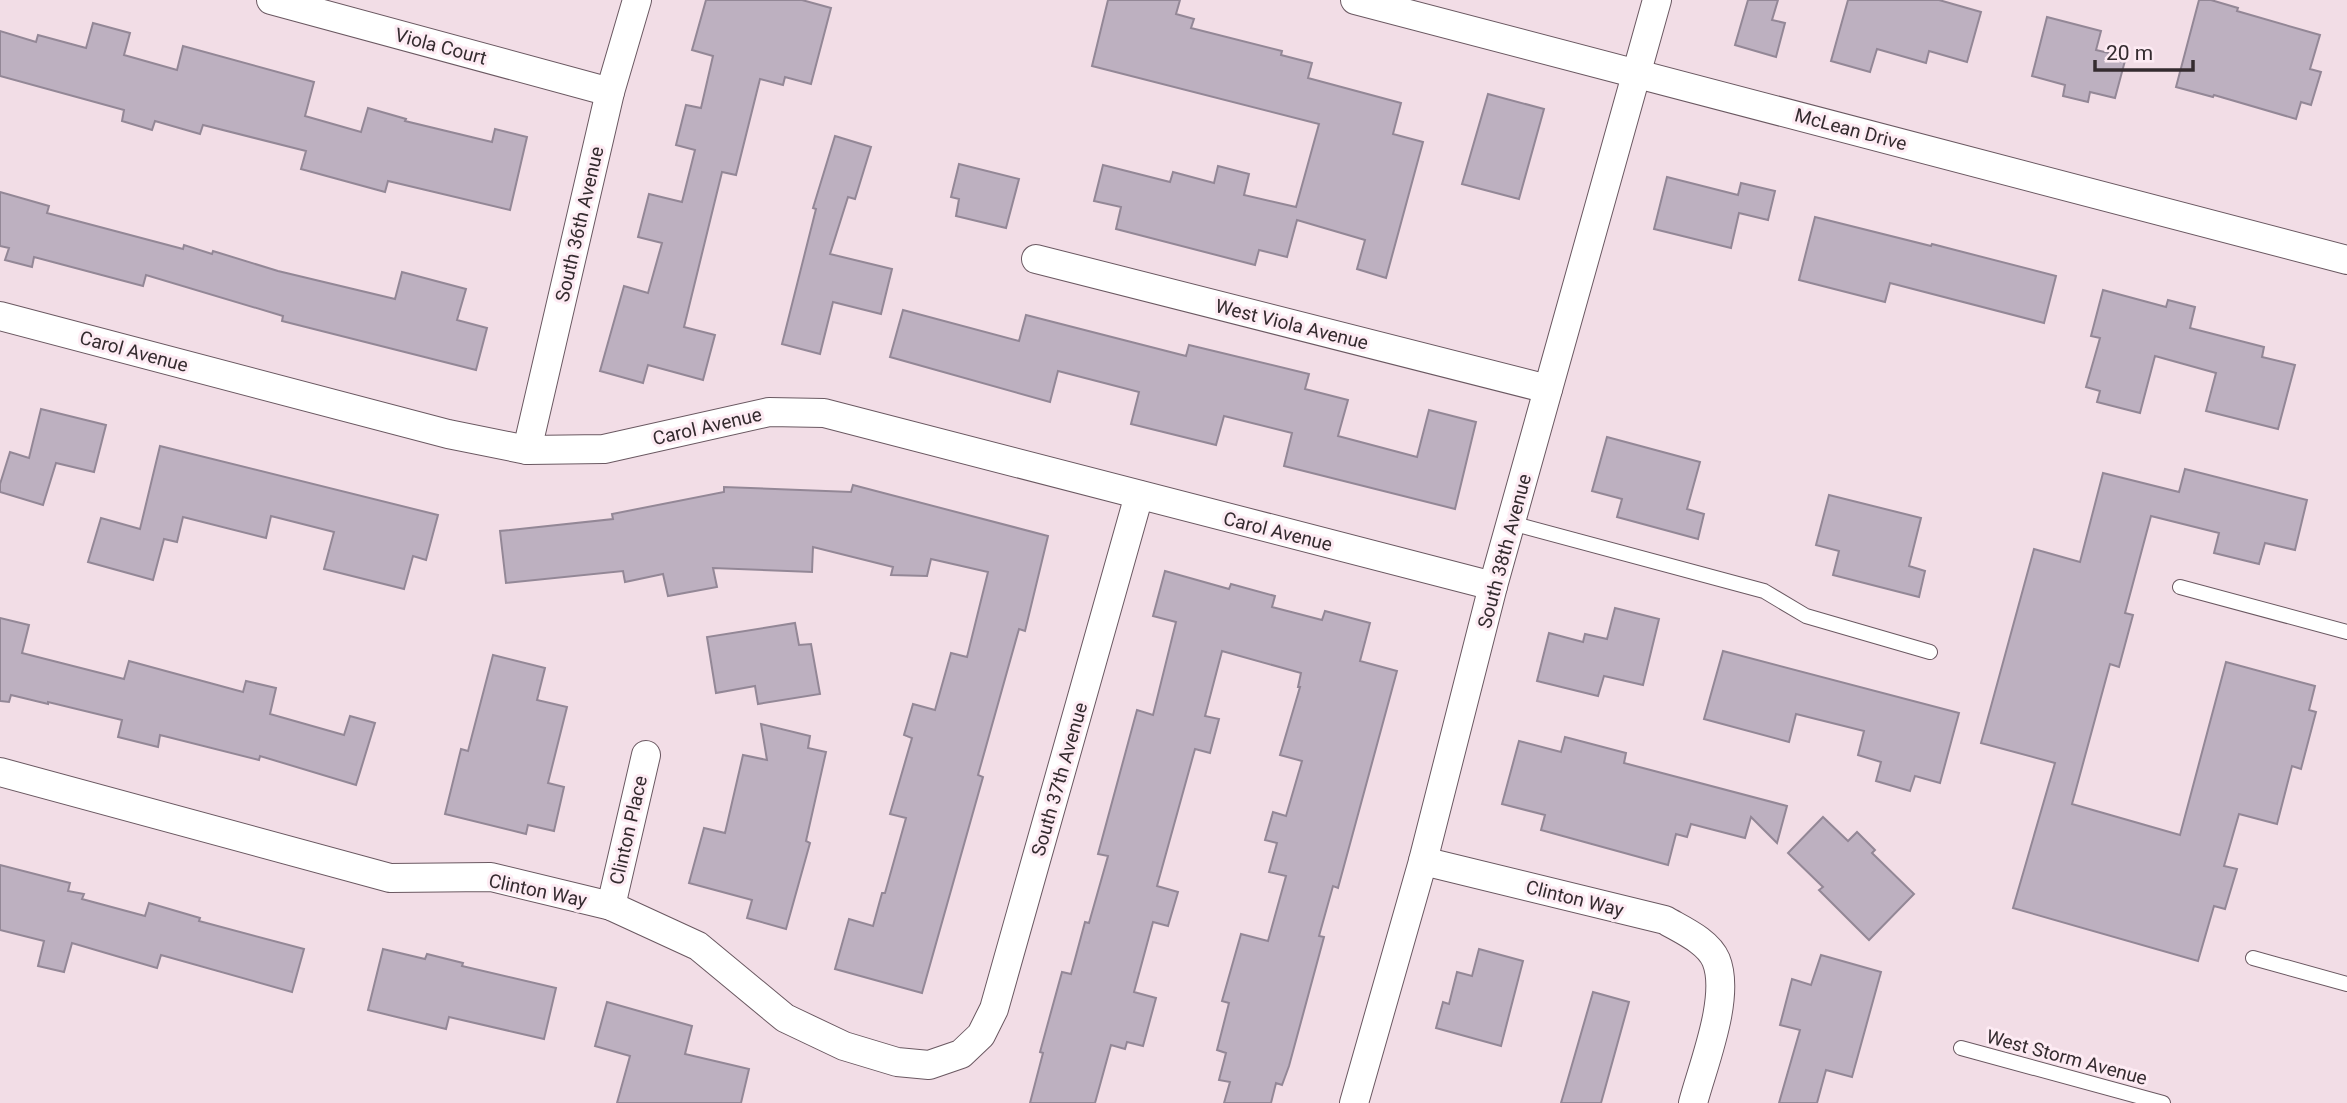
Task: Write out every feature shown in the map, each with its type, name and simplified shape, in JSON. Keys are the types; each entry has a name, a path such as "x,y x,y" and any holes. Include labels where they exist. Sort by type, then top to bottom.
{"street":[{"name":"Viola Court","path":"271,0 610,92"},
{"name":"South 36th Avenue","path":"527,450 610,92 637,0"},
{"name":"McLean Drive","path":"1355,0 2347,260"},
{"name":"South 38th Avenue","path":"1354,1103 1423,861 1493,586 1657,0"},
{"name":"West Viola Avenue","path":"1036,259 1548,390"},
{"name":"Carol Avenue","path":"0,316 448,434 527,450 604,449 769,412 824,413 1493,586"},
{"name":"South 37th Avenue","path":"961,1054 981,1035 994,1009 1139,495"},
{"name":"Clinton Place","path":"611,906 646,755"},
{"name":"Clinton Way","path":"0,772 390,878 491,877 611,906 698,946 785,1018 844,1046 897,1062 929,1065 961,1054"},
{"name":"Clinton Way","path":"1423,861 1665,920 1699,941 1716,959 1721,990 1718,1012 1693,1103"}],"lane":[{"path":"1511,523 1764,591 1807,617 1930,652"},
{"path":"2180,587 2347,632"},
{"path":"2253,958 2347,984"},
{"name":"West Storm Avenue","path":"1961,1048 2163,1103"}],"building":[{"path":"706,0 802,0 831,8 811,84 785,77 783,85 760,79 736,175 722,172 684,327 715,335 703,380 648,365 643,383 600,371 624,286 648,293 662,243 638,237 649,194 682,202 695,150 676,145 686,105 701,108 713,56 692,50"},
{"path":"1108,0 1180,0 1176,14 1194,19 1191,28 1282,51 1281,55 1312,63 1308,78 1401,103 1393,134 1423,142 1386,278 1357,269 1365,240 1297,220 1287,257 1259,250 1255,265 1116,229 1121,207 1094,201 1103,165 1170,182 1173,172 1214,183 1218,166 1249,174 1244,195 1296,207 1319,124 1092,66"},
{"path":"1748,0 1778,0 1772,20 1785,23 1776,57 1735,45"},
{"path":"1848,0 1939,0 1981,12 1967,62 1929,51 1926,63 1877,49 1870,72 1831,61"},
{"path":"2199,0 2211,0 2238,8 2237,11 2320,35 2310,69 2321,72 2311,105 2301,102 2296,119 2176,87"},
{"path":"2047,17 2101,31 2096,50 2126,57 2115,98 2090,92 2088,102 2063,96 2065,85 2032,76"},
{"path":"93,23 130,33 124,55 177,70 183,46 314,82 305,116 361,132 368,108 406,119 405,121 492,142 495,129 527,137 510,210 388,181 385,192 301,169 306,151 203,125 200,134 155,121 152,130 122,121 124,110 0,76 0,31 36,42 38,35 86,48"},
{"path":"1488,94 1544,109 1519,199 1462,184"},
{"path":"835,136 871,147 855,199 848,197 830,254 892,269 881,314 833,302 820,354 782,344 816,209 813,208"},
{"path":"959,164 1019,179 1006,228 956,216 959,199 951,197"},
{"path":"1667,177 1738,195 1741,183 1775,191 1768,220 1739,213 1731,248 1654,229"},
{"path":"0,192 49,206 47,213 183,249 184,245 212,254 213,251 278,271 395,299 402,272 466,289 457,320 487,328 476,370 282,321 283,316 146,275 143,286 34,257 32,267 5,260 9,248 0,246"},
{"path":"1815,217 2056,276 2044,323 1890,283 1885,302 1799,280"},
{"path":"2103,290 2166,307 2168,300 2195,307 2190,328 2264,347 2262,357 2295,365 2278,429 2206,411 2216,373 2155,356 2140,413 2097,402 2100,391 2086,387 2100,338 2091,336"},
{"path":"903,310 1019,341 1026,315 1186,356 1189,345 1309,374 1305,389 1348,400 1338,436 1417,457 1429,410 1476,422 1455,509 1284,466 1292,433 1224,416 1216,445 1131,424 1139,392 1058,371 1050,402 890,357"},
{"path":"41,409 106,425 94,472 56,463 43,505 0,492 10,452 29,458"},
{"path":"1607,437 1700,462 1687,509 1704,514 1698,539 1617,517 1622,499 1592,491"},
{"path":"160,446 438,515 426,560 413,556 404,589 324,569 334,532 271,516 266,538 183,517 177,542 164,539 153,580 88,562 101,518 140,529"},
{"path":"2185,469 2307,500 2295,550 2265,543 2259,564 2214,553 2219,533 2151,516 2125,613 2133,615 2119,667 2110,664 2072,804 2180,835 2226,662 2315,686 2309,710 2316,712 2301,769 2292,766 2277,824 2239,814 2224,866 2237,869 2225,909 2214,906 2198,961 2013,908 2055,763 1981,743 2034,549 2080,562 2103,473 2179,492"},
{"path":"853,485 1048,536 1025,631 1019,629 978,775 983,777 922,993 835,969 849,919 873,926 882,893 885,893 906,818 890,814 912,738 904,735 913,704 935,710 951,653 967,657 988,572 931,559 927,576 891,575 893,567 813,547 812,572 713,568 717,587 668,596 663,574 625,582 623,571 506,583 500,531 613,519 612,514 724,492 724,487 851,492"},
{"path":"1829,495 1921,518 1909,566 1925,571 1919,597 1833,575 1839,551 1816,545"},
{"path":"1165,571 1229,589 1231,584 1275,596 1272,607 1322,620 1325,611 1370,623 1360,661 1397,671 1338,888 1333,886 1319,936 1324,937 1289,1066 1282,1085 1276,1083 1271,1103 1224,1103 1230,1082 1219,1080 1226,1053 1217,1050 1229,1003 1222,1001 1241,934 1268,941 1286,876 1269,872 1277,843 1265,840 1273,812 1286,816 1302,761 1280,755 1300,687 1301,673 1222,651 1205,716 1219,719 1210,753 1195,749 1157,886 1178,892 1168,926 1153,922 1134,992 1156,998 1143,1046 1127,1042 1125,1049 1111,1045 1095,1103 1030,1103 1043,1053 1040,1052 1062,972 1071,974 1085,922 1089,923 1108,856 1098,854 1137,710 1153,715 1176,622 1153,616"},
{"path":"1615,608 1659,619 1643,685 1604,676 1598,696 1537,681 1549,633 1583,642 1585,634 1607,639"},
{"path":"0,618 29,625 22,653 124,679 129,661 243,692 246,681 276,688 270,714 344,735 350,716 375,723 356,785 260,756 259,760 160,735 158,747 118,737 122,720 48,702 11,695 9,702 0,701"},
{"path":"795,623 799,645 811,644 820,694 758,704 755,686 716,693 707,637"},
{"path":"1723,651 1959,713 1940,783 1915,776 1910,791 1876,781 1881,762 1858,755 1864,731 1796,714 1789,742 1704,719"},
{"path":"493,655 545,668 537,700 567,707 548,783 564,787 554,831 528,825 526,834 445,814 461,749 468,751"},
{"path":"761,724 810,736 808,748 826,752 806,841 810,843 786,929 747,918 752,900 689,883 704,828 725,833 743,755 767,760"},
{"path":"1565,737 1626,753 1624,763 1787,806 1777,843 1751,817 1745,838 1691,824 1687,837 1676,834 1668,865 1541,830 1545,815 1502,804 1519,741 1561,752"},
{"path":"1823,817 1848,841 1857,832 1875,850 1872,853 1914,894 1869,940 1819,890 1823,887 1788,853"},
{"path":"0,865 70,883 68,891 84,894 82,899 145,916 149,903 200,918 199,921 304,949 292,992 161,955 157,968 72,943 64,972 38,966 44,941 0,930"},
{"path":"383,949 425,959 427,954 463,963 462,966 556,988 544,1039 449,1017 446,1029 368,1010"},
{"path":"1479,949 1523,961 1501,1046 1436,1028 1443,1002 1449,1004 1457,972 1472,976"},
{"path":"1821,955 1881,972 1852,1077 1826,1070 1817,1103 1779,1103 1800,1030 1780,1025 1792,979 1811,985"},
{"path":"1593,992 1629,1002 1601,1103 1561,1103"},
{"path":"607,1002 692,1026 685,1054 749,1069 741,1103 617,1103 630,1056 595,1046"}]}
